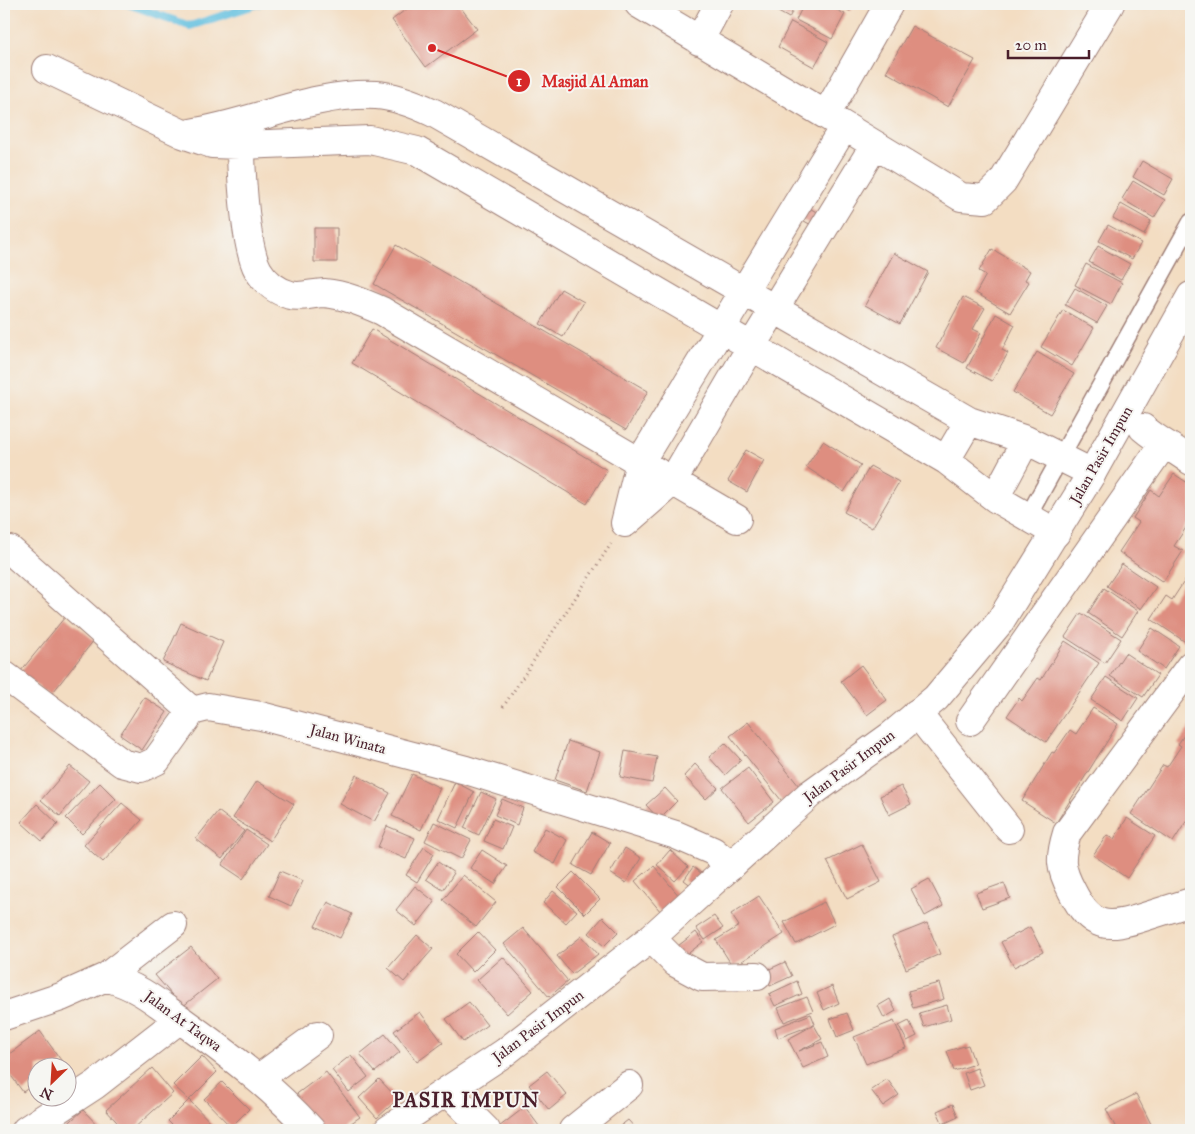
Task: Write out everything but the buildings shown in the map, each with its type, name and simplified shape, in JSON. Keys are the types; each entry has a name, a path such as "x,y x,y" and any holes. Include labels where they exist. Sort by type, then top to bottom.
{"street":[{"path":"639,4 961,197 985,199 1003,181 1110,4"},
{"path":"698,41 719,4"},
{"path":"625,523 640,462 744,289 835,121 889,4"},
{"path":"47,70 184,134 213,130 370,140 401,145 417,151 946,460 994,498 1056,533"},
{"path":"241,133 312,101 377,95 413,104 434,113 744,289 969,421 1026,440 1092,472"},
{"path":"401,145 413,104"},
{"path":"241,133 247,231 258,269 271,286 292,296 324,293 357,300 382,311 737,520"},
{"path":"625,523 672,482 775,307 874,146"},
{"path":"583,248 604,210"},
{"name":"Jalan Pasir Impun","path":"388,1130 504,1053 651,938 810,794 918,714 936,698 999,623 1092,472 1191,296"},
{"path":"946,460 969,421"},
{"path":"970,722 1153,436 1191,461"},
{"path":"994,498 1026,440"},
{"path":"4,674 122,763 141,768 156,761 192,711 10,550"},
{"path":"1191,666 1067,833 1061,851 1061,870 1079,906 1092,918 1104,925 1118,926 1191,902"},
{"name":"Jalan Winata","path":"192,711 208,707 261,716 466,770 676,835 713,851 731,866"},
{"path":"918,714 1009,829"},
{"path":"4,1016 61,997 106,977 172,925"},
{"path":"651,938 676,963 702,977 757,976"},
{"name":"Jalan At Taqwa","path":"106,977 124,982 153,997 259,1078 311,1130"},
{"path":"26,1130 95,1085 180,1019"},
{"path":"259,1078 318,1035"},
{"path":"573,1130 630,1085"},
{"path":"447,1091 486,1130"}],"lane":[{"path":"1027,518 1191,222"}],"path":[{"path":"503,707 625,523"}],"waterway":[{"path":"128,4 190,26 258,4"}],"place":[{"name":"Masjid Al Aman","path":"432,48"}],"district":[{"name":"PASIR IMPUN","path":"466,1100"}]}
